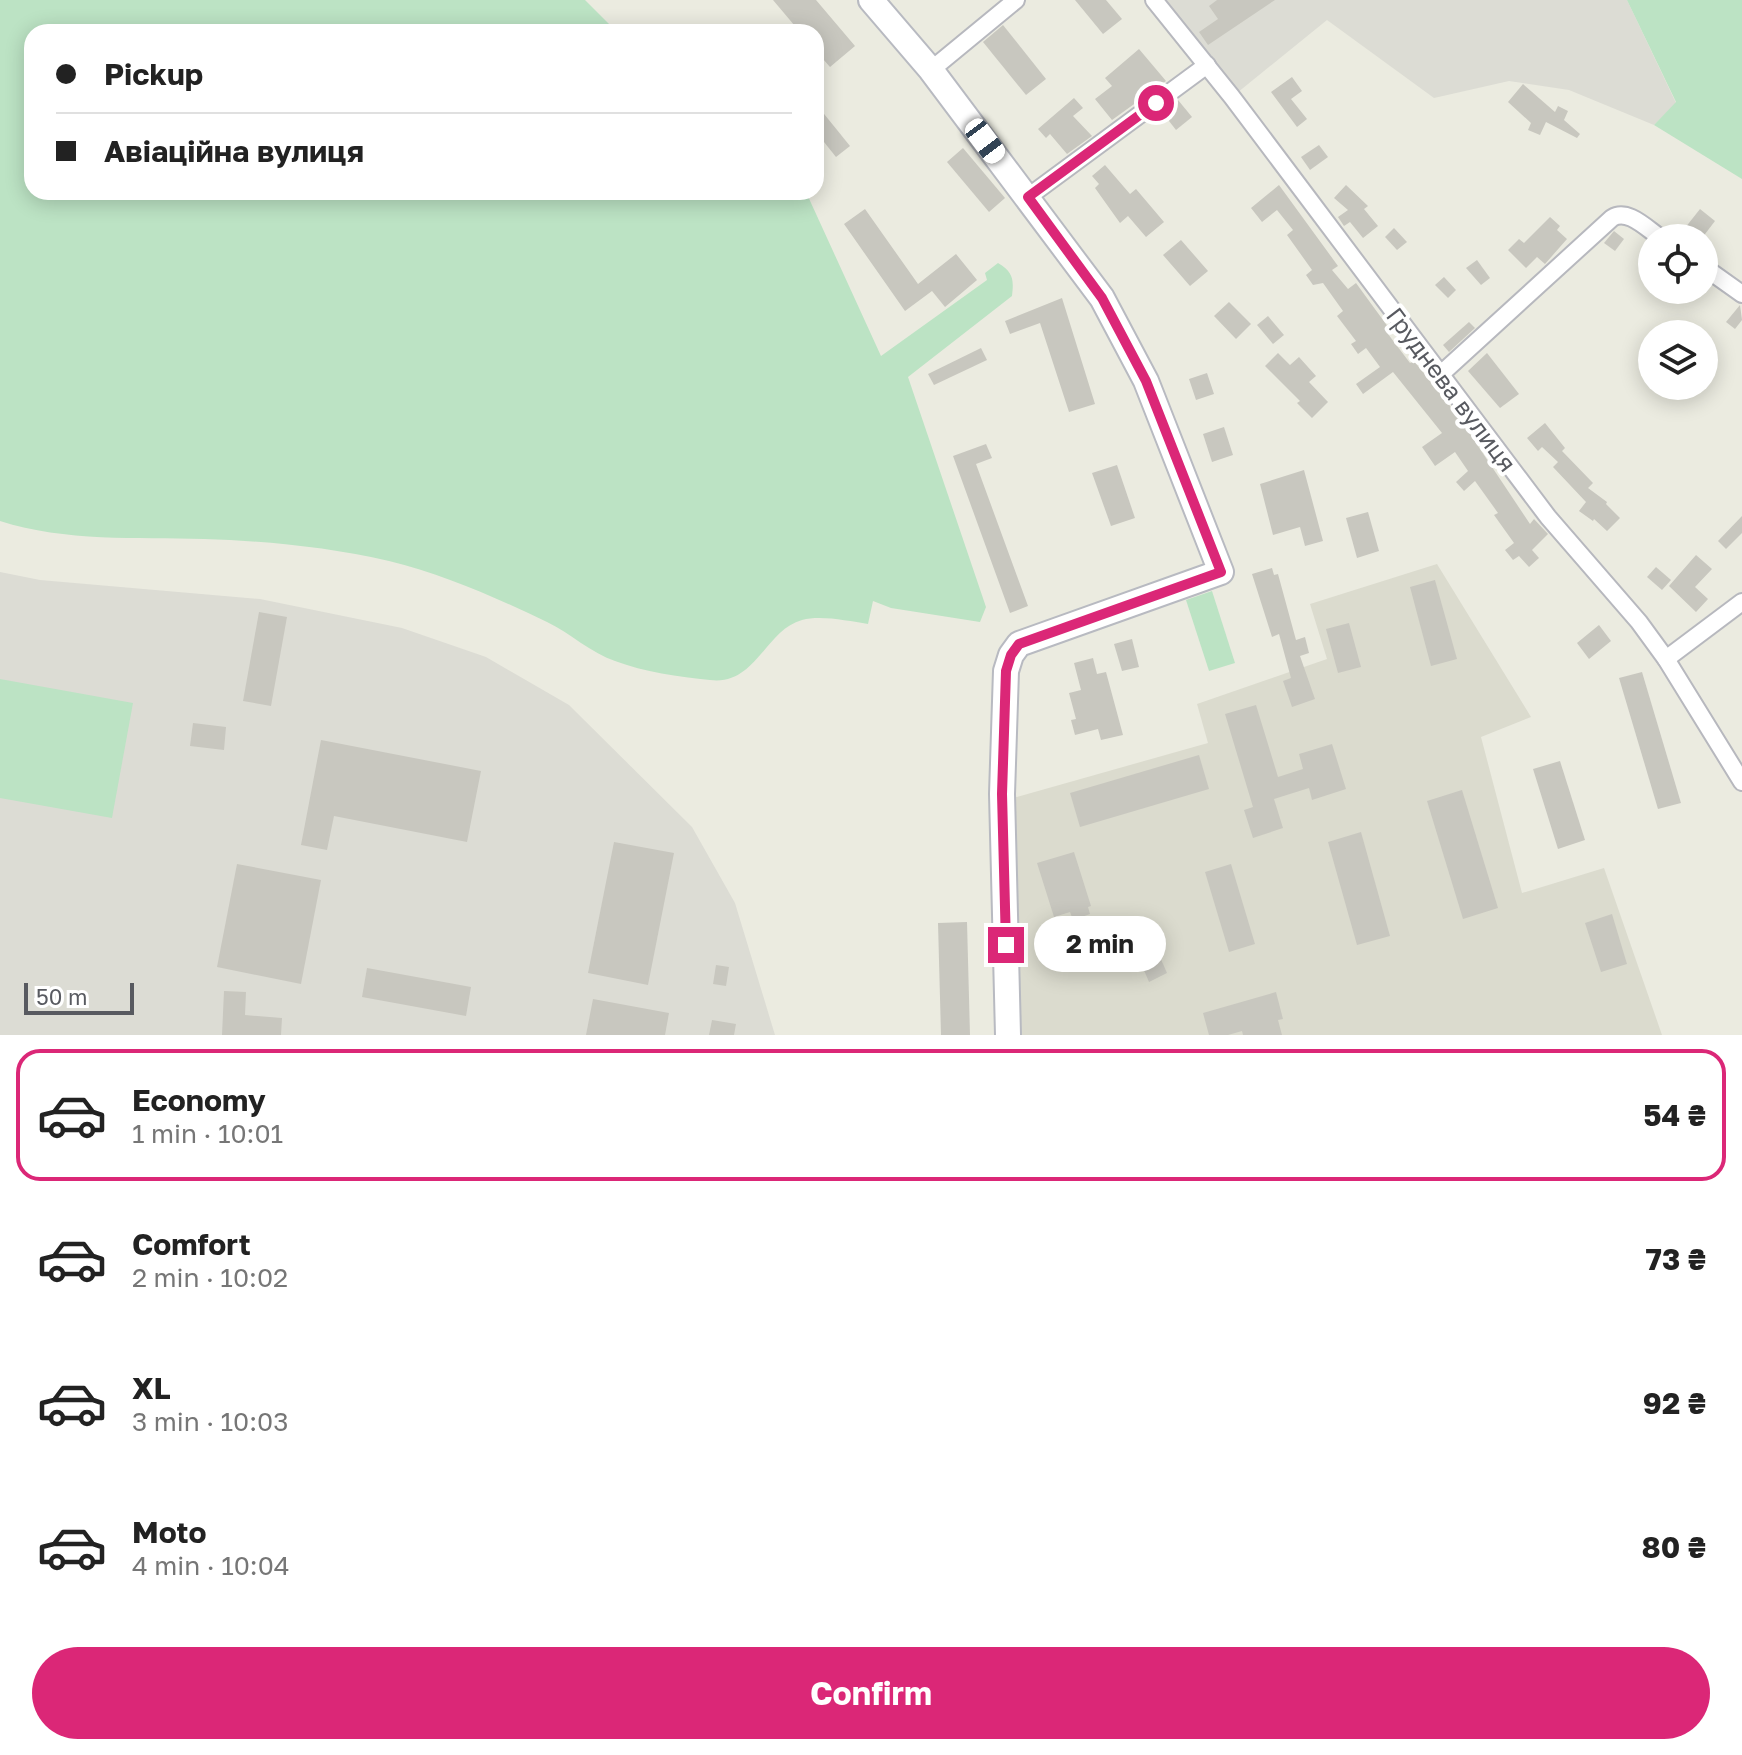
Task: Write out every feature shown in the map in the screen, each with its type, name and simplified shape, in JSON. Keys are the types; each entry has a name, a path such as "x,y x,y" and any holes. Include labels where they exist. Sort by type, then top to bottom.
{"street":[{"path":"871,0 931,70 1102,298 1146,381 1221,572 1019,644 1011,655 1006,671 1002,794 1008,1035"},
{"path":"931,70 1016,0"},
{"name":"Груднева вулиця","path":"1154,0 1207,65 1548,517 1598,573 1666,659 1742,782"},
{"path":"1028,197 1207,65"},
{"path":"1441,374 1612,218 1625,214 1640,224"},
{"path":"1718,277 1742,294"},
{"path":"1666,659 1742,602"}],"shaded area":[{"path":"1154,0 1627,0 1676,103 1654,125 1569,90 1509,81 1434,98 1327,20 1232,97"},
{"path":"1437,564 1531,717 1481,737 1522,893 1604,868 1662,1035 1019,1035 1013,798 1208,743 1197,704 1327,659 1310,604"},
{"path":"0,572 40,580 260,599 402,628 486,657 569,705 692,827 735,903 775,1035 0,1035"}],"green space":[{"path":"0,0 585,0 609,24 24,24 24,200 810,200 881,356 987,280 985,273 998,263 1011,276 1012,296 908,377 986,607 980,622 891,608 873,601 868,624 826,618 802,620 778,634 739,675 726,680 710,680 662,674 615,661 509,604 450,580 389,561 274,543 76,535 0,521"},
{"path":"1627,0 1742,0 1742,179 1654,125 1676,102"},
{"path":"1212,591 1235,663 1209,671 1186,600"},
{"path":"0,679 133,703 112,818 0,798"}],"building":[{"path":"773,0 816,0 855,46 830,67 824,60 824,24 793,24"},
{"path":"1075,0 1106,0 1122,19 1103,34"},
{"path":"1217,0 1275,0 1208,45 1199,32 1218,19 1209,6"},
{"path":"1003,25 1046,79 1026,95 983,42"},
{"path":"1139,49 1166,81 1112,120 1095,99 1112,86 1105,78"},
{"path":"1292,77 1302,91 1291,99 1307,119 1297,127 1271,92"},
{"path":"1523,84 1555,112 1558,106 1568,111 1564,120 1580,134 1577,138 1546,122 1540,135 1528,130 1531,123 1508,102"},
{"path":"1074,98 1083,108 1073,116 1092,136 1067,154 1050,134 1046,138 1038,129"},
{"path":"1178,100 1192,117 1176,130 1162,112"},
{"path":"824,114 850,146 836,157 824,142"},
{"path":"1319,145 1328,157 1310,170 1301,157"},
{"path":"963,148 1005,198 989,212 947,162"},
{"path":"1105,165 1130,194 1136,189 1164,222 1146,237 1128,216 1120,223 1095,188 1099,184 1092,176"},
{"path":"1279,185 1338,266 1332,270 1348,289 1356,283 1410,363 1414,361 1458,416 1530,524 1534,519 1548,534 1532,550 1539,558 1529,567 1519,556 1513,560 1505,550 1514,543 1494,515 1498,513 1475,481 1464,491 1456,482 1468,471 1455,452 1435,466 1422,447 1442,433 1393,372 1363,394 1356,384 1380,367 1366,348 1358,354 1351,344 1356,341 1337,316 1343,311 1323,283 1313,285 1306,275 1312,270 1287,235 1293,230 1277,210 1262,222 1251,208"},
{"path":"1346,185 1368,206 1364,209 1378,226 1363,238 1350,222 1344,226 1338,217 1348,210 1334,198"},
{"path":"865,209 918,284 956,254 977,280 945,307 932,291 905,311 844,224"},
{"path":"1700,209 1715,221 1713,224 1688,224"},
{"path":"1550,217 1560,226 1557,230 1567,239 1545,264 1537,257 1526,268 1508,250 1519,239 1524,243"},
{"path":"1394,228 1407,242 1397,250 1385,237"},
{"path":"1614,231 1624,239 1615,251 1604,243"},
{"path":"1181,240 1208,271 1190,286 1163,255"},
{"path":"1477,260 1490,278 1481,285 1466,268"},
{"path":"1444,277 1456,290 1448,298 1435,285"},
{"path":"1062,298 1095,404 1069,412 1040,323 1010,334 1005,321"},
{"path":"1229,302 1251,324 1236,339 1214,316"},
{"path":"1740,305 1742,320 1735,329 1726,322"},
{"path":"1268,316 1284,335 1273,344 1257,325"},
{"path":"1469,322 1475,328 1449,352 1443,345"},
{"path":"981,348 987,360 934,385 928,374"},
{"path":"1278,353 1290,365 1299,357 1316,376 1309,382 1328,402 1312,418 1297,403 1300,401 1265,366"},
{"path":"1487,353 1519,394 1500,408 1468,371"},
{"path":"1207,373 1214,394 1196,400 1189,379"},
{"path":"1545,423 1565,448 1562,451 1593,483 1588,488 1607,502 1620,518 1607,531 1579,511 1586,502 1553,467 1558,462 1542,447 1538,451 1527,438"},
{"path":"1224,427 1233,455 1212,462 1203,434"},
{"path":"986,444 992,458 976,464 1028,606 1010,613 953,456"},
{"path":"1117,465 1135,518 1111,526 1092,473"},
{"path":"1304,470 1323,541 1305,546 1300,527 1273,535 1260,484"},
{"path":"1368,512 1379,551 1357,558 1346,518"},
{"path":"1742,516 1742,533 1726,549 1718,541"},
{"path":"1696,555 1712,569 1695,587 1708,599 1696,612 1669,586"},
{"path":"1656,567 1671,580 1662,590 1647,577"},
{"path":"1272,568 1274,575 1278,574 1296,640 1305,637 1309,653 1300,656 1315,699 1292,707 1283,681 1291,678 1279,634 1272,637 1252,574"},
{"path":"1435,580 1457,659 1431,666 1410,587"},
{"path":"259,612 287,617 271,706 243,701"},
{"path":"1349,623 1361,667 1338,673 1326,629"},
{"path":"1599,625 1611,641 1589,659 1577,643"},
{"path":"1132,639 1139,667 1122,671 1114,644"},
{"path":"1093,658 1097,674 1106,672 1123,735 1101,740 1098,729 1075,735 1071,720 1076,719 1069,693 1081,690 1074,663"},
{"path":"1642,672 1681,803 1658,809 1619,678"},
{"path":"1256,705 1278,777 1303,769 1299,754 1332,744 1346,789 1312,800 1309,788 1274,799 1283,828 1253,838 1244,810 1253,807 1225,714"},
{"path":"193,723 226,727 224,750 190,746"},
{"path":"321,740 481,771 467,842 334,816 327,850 301,845"},
{"path":"1199,755 1209,789 1080,827 1070,793"},
{"path":"1560,761 1585,840 1558,849 1533,769"},
{"path":"1462,790 1498,908 1463,919 1427,801"},
{"path":"1361,832 1390,936 1357,945 1328,842"},
{"path":"614,842 674,853 648,985 588,973"},
{"path":"1074,852 1091,906 1088,907 1090,914 1073,920 1070,912 1054,917 1037,863"},
{"path":"237,864 321,880 301,984 217,967"},
{"path":"1231,864 1255,944 1229,952 1205,872"},
{"path":"1612,914 1627,964 1601,972 1585,923"},
{"path":"967,922 970,1035 941,1035 938,923"},
{"path":"1153,941 1167,973 1149,982 1135,949"},
{"path":"716,965 729,967 726,986 713,984"},
{"path":"367,968 471,987 466,1016 362,997"},
{"path":"224,991 246,992 245,1015 282,1018 281,1035 222,1035"},
{"path":"1276,992 1283,1019 1278,1020 1282,1035 1243,1035 1242,1031 1209,1035 1203,1013"},
{"path":"593,999 669,1013 665,1035 586,1035"},
{"path":"712,1020 736,1024 734,1035 709,1035"}],"route":[{"path":"1006,945 1002,794 1006,671 1011,655 1019,644 1221,572 1146,381 1102,298 1028,197 1156,103"}]}
